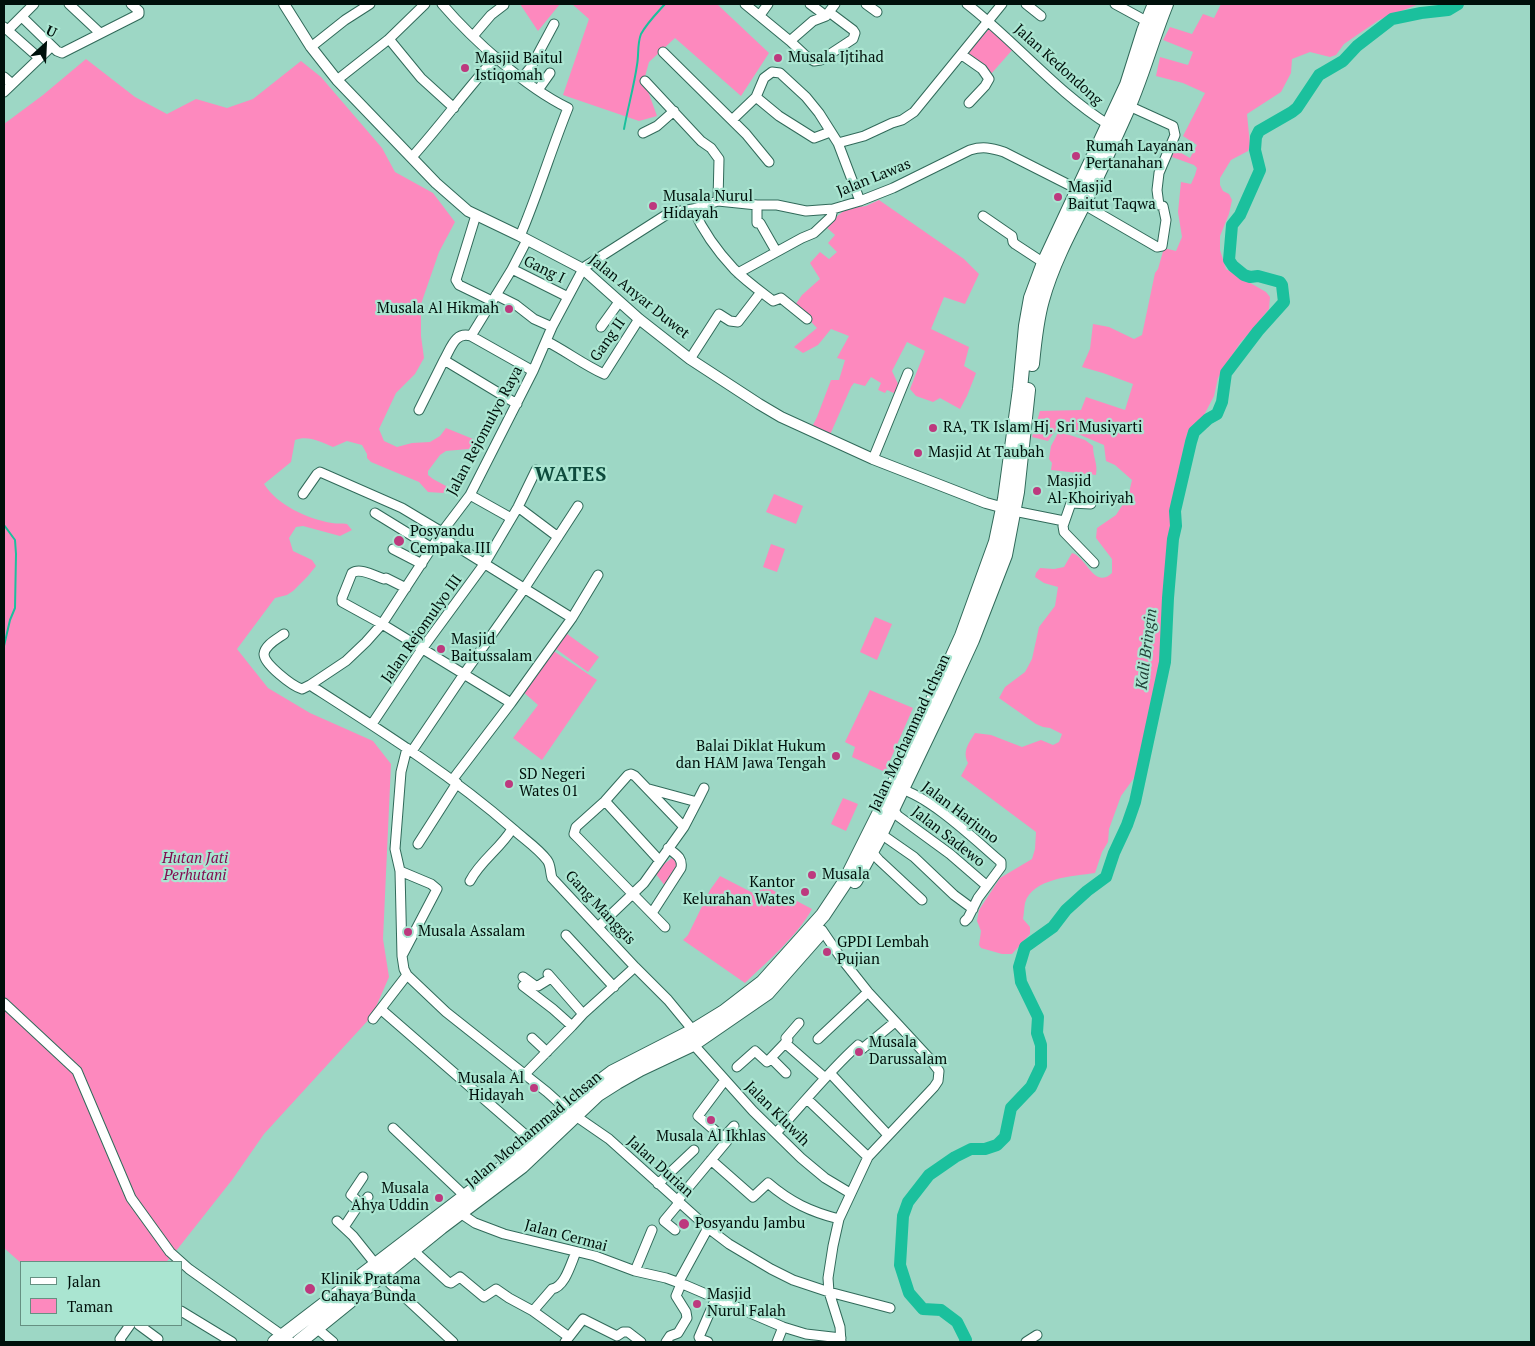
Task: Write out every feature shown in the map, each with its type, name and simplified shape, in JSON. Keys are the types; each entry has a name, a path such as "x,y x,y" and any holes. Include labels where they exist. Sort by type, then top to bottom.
{"main road":[{"name":"Jalan Mochammad Ichsan","path":"1008,509 1038,315 1047,282 1083,196 1109,125 1127,85 1155,4"},
{"name":"Jalan Mochammad Ichsan","path":"378,1270 469,1200 522,1166 538,1146 571,1113 616,1082 767,994 845,882 898,788 975,632 1005,555 1026,326 1031,298 1044,263 1083,196 1129,106 1166,4"},
{"name":"Jalan Mochammad Ichsan","path":"796,954 822,930 848,893 872,852 893,809 898,788"},
{"name":"Jalan Mochammad Ichsan","path":"378,1270 413,1250 456,1210"},
{"path":"283,1340 306,1318 378,1270"},
{"path":"299,1342 378,1270"}],"street":[{"path":"34,4 22,17 6,28 39,58"},
{"path":"69,4 100,33"},
{"path":"22,17 57,51 62,52 139,14 139,11 131,4"},
{"name":"Jalan Anyar Duwet","path":"284,4 311,47 337,80 412,158 468,211 583,269 639,319 690,359 782,417 873,459 986,503 1008,509"},
{"path":"311,47 345,20 370,4"},
{"path":"337,80 389,39 425,4"},
{"path":"442,4 496,57 538,90 550,73"},
{"path":"746,4 806,56 814,61 818,61 853,39 855,33 830,10 810,4"},
{"path":"760,15 768,4"},
{"path":"866,4 876,12"},
{"name":"Jalan Kedondong","path":"967,4 988,20 1078,104 1109,125"},
{"path":"838,143 864,136 902,120 914,112 1002,4"},
{"path":"1026,4 1041,16"},
{"path":"1115,4 1148,22"},
{"path":"473,36 491,15 504,5"},
{"path":"790,41 813,21 830,10"},
{"path":"522,78 531,66 554,24"},
{"path":"389,39 421,78 454,108"},
{"path":"4,92 52,46"},
{"path":"663,52 746,134 769,162"},
{"path":"962,55 982,69 989,79 969,103"},
{"path":"412,158 454,108 467,89 496,57"},
{"path":"732,120 756,97 764,78 772,72 780,74 806,97 819,113 838,143 860,201"},
{"path":"4,76 12,84"},
{"path":"645,82 701,142 711,148 719,159 718,201"},
{"name":"Gang I","path":"538,90 568,108 512,269 568,296"},
{"path":"756,97 779,116 814,138 830,132"},
{"name":"Jalan Lawas","path":"583,269 669,213 693,209 718,201 777,205 806,211 833,209 893,188 970,150 980,147 1004,152 1083,196 1157,247 1162,246 1166,220 1157,190 1159,173 1175,134 1173,126 1129,106"},
{"path":"643,133 657,126 674,111"},
{"path":"757,205 757,223 760,223 776,251"},
{"path":"693,209 700,225 738,273 774,301 781,298 807,319"},
{"path":"738,273 776,251 814,234 831,217 833,209"},
{"path":"476,215 456,280 458,285 516,305 534,319 552,328"},
{"path":"983,216 1012,236 1012,242 1044,263"},
{"path":"471,336 512,269"},
{"name":"Jalan Rejomulyo Raya","path":"310,685 346,660 382,624 441,534 470,495 583,269"},
{"path":"690,359 719,314 738,322 761,292"},
{"path":"601,328 619,302"},
{"name":"Gang II","path":"546,341 604,374 639,319"},
{"path":"419,410 444,360 460,335 471,336 533,371"},
{"path":"444,360 516,404"},
{"path":"873,459 908,373"},
{"name":"Jalan Rejomulyo III","path":"372,724 422,649 485,563 518,507 536,470"},
{"path":"303,494 320,472 397,505 524,589 572,618"},
{"path":"470,495 511,518"},
{"path":"1092,504 1071,503 1062,526 1064,532 1094,563"},
{"path":"373,1019 410,978 404,969 402,956 400,871 395,850 401,772 410,749 524,589 578,506"},
{"path":"518,507 558,537"},
{"path":"1008,509 1064,521"},
{"path":"375,513 432,548"},
{"path":"393,549 422,564"},
{"path":"406,588 386,578 355,570 352,573 342,602 382,624 511,704"},
{"path":"418,844 455,781 572,618 598,575"},
{"path":"284,634 269,644 264,654 265,660 288,682 302,689 310,685"},
{"name":"Gang Manggis","path":"310,685 410,749 455,781 547,859 552,878 668,1000 693,1037"},
{"path":"665,927 574,834 576,827 631,774 684,827"},
{"path":"598,927 644,883 684,827 704,788"},
{"name":"Jalan Harjuno","path":"898,788 922,798 1001,862 1000,867 978,898 966,921"},
{"path":"648,789 697,802"},
{"path":"605,801 659,860"},
{"name":"Jalan Sadewo","path":"893,809 898,816 950,854 987,886"},
{"path":"470,881 512,829"},
{"path":"881,834 914,857 954,895 973,909"},
{"path":"652,913 682,862 668,848"},
{"path":"872,852 878,860 922,900"},
{"path":"400,871 431,884 437,889 402,956"},
{"path":"822,930 868,992 940,1071 940,1076 934,1087 868,1157 839,1219 828,1278 829,1292 838,1316 841,1340"},
{"path":"566,935 614,987"},
{"path":"525,1074 583,1014 636,967"},
{"path":"572,1026 523,982 538,986 549,976 583,1014"},
{"name":"Jalan Durian","path":"410,978 446,1012 571,1113 608,1139 708,1228 735,1248 793,1280 829,1292 890,1308"},
{"path":"818,1039 868,992"},
{"path":"4,1002 77,1071 131,1198 178,1261"},
{"path":"384,1012 538,1146"},
{"path":"776,1133 858,1045 862,1049 896,1022"},
{"path":"737,1067 755,1051 766,1062 788,1040 786,1038 799,1023"},
{"name":"Jalan Kluwih","path":"693,1037 725,1080 753,1111 813,1168 850,1193"},
{"path":"532,1038 547,1052"},
{"path":"785,1043 828,1076 888,1135"},
{"path":"771,1058 786,1074"},
{"path":"675,1230 664,1221 726,1141 698,1116 725,1080"},
{"path":"807,1099 868,1157"},
{"path":"723,1138 734,1126"},
{"path":"393,1128 469,1200"},
{"path":"658,1184 694,1150"},
{"path":"711,1160 753,1197 768,1183 796,1203 824,1216 839,1219"},
{"path":"363,1177 351,1195 363,1204 368,1197"},
{"path":"360,1202 341,1224 378,1270 453,1342"},
{"name":"Jalan Cermai","path":"456,1210 475,1223 504,1234 595,1256 635,1270 666,1278 783,1327 806,1334 841,1340"},
{"path":"666,1342 670,1336 678,1333 687,1318 686,1312 676,1296 680,1283 708,1228"},
{"path":"635,1270 652,1230"},
{"path":"413,1250 448,1282 451,1283 460,1277 484,1297 496,1289 533,1311 567,1340 583,1318 617,1336 623,1332 628,1332 641,1342"},
{"path":"533,1311 552,1288 557,1288 562,1284 576,1252"},
{"path":"185,1270 283,1340"},
{"path":"708,1342 699,1337 716,1298"},
{"path":"182,1312 232,1342"},
{"path":"306,1318 333,1342"},
{"path":"121,1342 120,1339 129,1326"},
{"path":"140,1326 158,1339"},
{"path":"777,1342 783,1327"},
{"path":"1026,1342 1037,1335"}],"green space":[{"path":"520,4 560,4 538,31"},
{"path":"572,4 717,4 769,53 741,96 675,38 649,62 644,80 657,116 639,121 563,95 589,19"},
{"path":"1221,4 1419,4 1379,20 1344,44 1336,55 1330,57 1310,52 1292,59 1291,73 1281,92 1247,114 1250,145 1248,151 1231,160 1220,178 1220,185 1223,191 1229,194 1232,200 1229,214 1220,236 1220,250 1226,269 1266,292 1270,297 1269,309 1240,343 1218,378 1214,396 1203,417 1193,425 1187,434 1180,479 1171,516 1165,569 1165,600 1161,650 1149,727 1134,778 1121,796 1109,829 1108,842 1102,852 1095,873 1065,877 1036,888 1029,895 1024,907 1023,919 1030,927 1030,934 1012,954 1002,954 981,948 979,945 981,931 977,921 979,910 1000,878 1032,859 1035,849 1036,832 961,776 968,763 966,751 975,733 991,735 1022,747 1041,740 1053,745 1059,742 1062,734 1036,724 999,698 1005,687 1025,672 1032,659 1039,627 1055,606 1058,587 1044,583 1035,577 1036,573 1040,568 1054,569 1064,567 1072,553 1077,555 1095,575 1106,577 1112,573 1112,559 1096,538 1097,528 1116,515 1127,501 1132,480 1115,465 1106,461 1104,445 1078,434 1056,430 1048,441 1032,437 1040,411 1081,410 1086,397 1125,410 1133,384 1082,367 1090,349 1093,324 1109,327 1134,339 1142,335 1155,273 1164,248 1176,251 1182,237 1178,212 1181,182 1191,184 1197,168 1194,165 1172,157 1174,149 1190,158 1197,145 1183,136 1205,93 1183,83 1156,76 1160,57 1188,65 1193,52 1163,40 1170,27 1192,34 1203,14 1214,18"},
{"path":"991,27 1014,48 991,74 967,53"},
{"name":"Hutan Jati Perhutani","path":"86,59 135,97 167,114 196,99 227,108 253,99 301,61 321,77 382,148 395,172 433,193 455,222 439,252 421,304 421,336 424,358 415,374 396,393 379,429 384,441 397,447 412,443 430,442 440,436 446,428 478,441 479,448 446,451 440,455 428,471 428,475 446,486 448,489 443,493 428,492 419,482 371,462 367,458 362,445 347,441 333,447 305,438 295,440 291,462 264,484 285,505 294,510 323,521 347,524 352,530 340,536 303,526 296,527 289,538 293,551 312,560 316,566 293,591 287,595 275,598 237,649 268,688 310,713 373,741 391,764 383,939 389,977 372,1016 264,1134 232,1180 167,1261 20,1262 4,1248 4,124 43,95"},
{"path":"879,200 964,259 979,274 965,304 944,297 931,329 969,347 964,366 976,373 960,409 940,398 933,402 916,396 910,389 925,351 907,342 892,371 899,386 896,394 887,390 885,393 878,390 881,383 871,377 865,386 854,383 829,437 811,429 831,380 839,380 845,360 837,358 849,336 831,329 818,345 803,353 794,347 817,328 795,305 802,295 820,279 810,263 820,252 829,259 837,252 828,243 835,235 825,226 846,209 866,206"},
{"path":"1060,432 1085,440 1093,446 1096,475 1051,470 1052,463 1049,459 1051,446"},
{"path":"774,494 803,506 796,524 766,512"},
{"path":"771,544 785,549 777,572 763,567"},
{"path":"875,617 892,624 877,660 860,652"},
{"path":"563,631 599,657 588,672 552,646"},
{"path":"549,648 597,680 542,760 513,738 538,705 521,690"},
{"path":"870,690 913,708 885,772 852,757 855,747 845,742"},
{"path":"843,798 858,804 846,831 831,824"},
{"path":"672,858 679,864 665,886 656,874 659,868"},
{"path":"720,876 755,894 766,886 784,897 793,899 812,909 799,929 745,983 683,940 688,935 710,890"}],"waterway":[{"path":"624,129 636,73 641,34 665,4"},
{"name":"Kali Bringin","path":"965,1342 966,1340 957,1322 941,1310 923,1309 909,1293 900,1265 903,1216 908,1202 929,1175 955,1157 971,1149 985,1149 997,1145 1005,1137 1011,1108 1031,1087 1041,1066 1041,1045 1037,1033 1038,1017 1021,982 1019,967 1025,947 1053,927 1066,910 1106,877 1135,802 1165,662 1168,598 1173,539 1176,526 1175,511 1191,442 1194,432 1208,419 1217,414 1222,402 1226,373 1258,331 1284,302 1280,282 1258,276 1250,277 1244,275 1229,260 1232,225 1240,215 1260,170 1255,150 1256,137 1259,131 1297,108 1319,75 1343,61 1357,46 1392,19 1448,10 1458,4"},
{"path":"4,525 15,540 16,554 15,608 4,646"}],"place":[{"name":"Musala Ijtihad","path":"778,58"},
{"name":"Masjid Baitul Istiqomah","path":"465,68"},
{"name":"Rumah Layanan Pertanahan","path":"1076,156"},
{"name":"Masjid Baitut Taqwa","path":"1058,197"},
{"name":"Musala Nurul Hidayah","path":"653,206"},
{"name":"Musala Al Hikmah","path":"509,309"},
{"name":"RA, TK Islam Hj. Sri Musiyarti","path":"933,428"},
{"name":"Masjid At Taubah","path":"918,453"},
{"name":"Masjid Al-Khoiriyah","path":"1037,491"},
{"name":"Posyandu Cempaka III","path":"399,541"},
{"name":"Masjid Baitussalam","path":"441,649"},
{"name":"Balai Diklat Hukum dan HAM Jawa Tengah","path":"836,756"},
{"name":"SD Negeri Wates 01","path":"509,784"},
{"name":"Musala","path":"812,875"},
{"name":"Kantor Kelurahan Wates","path":"805,892"},
{"name":"Musala Assalam","path":"408,932"},
{"name":"GPDI Lembah Pujian","path":"827,952"},
{"name":"Musala Darussalam","path":"859,1052"},
{"name":"Musala Al Hidayah","path":"534,1088"},
{"name":"Musala Al Ikhlas","path":"711,1120"},
{"name":"Musala Ahya Uddin","path":"439,1198"},
{"name":"Posyandu Jambu","path":"684,1224"},
{"name":"Klinik Pratama Cahaya Bunda","path":"310,1289"},
{"name":"Masjid Nurul Falah","path":"697,1304"}],"district":[{"name":"WATES","path":"571,475"}]}
